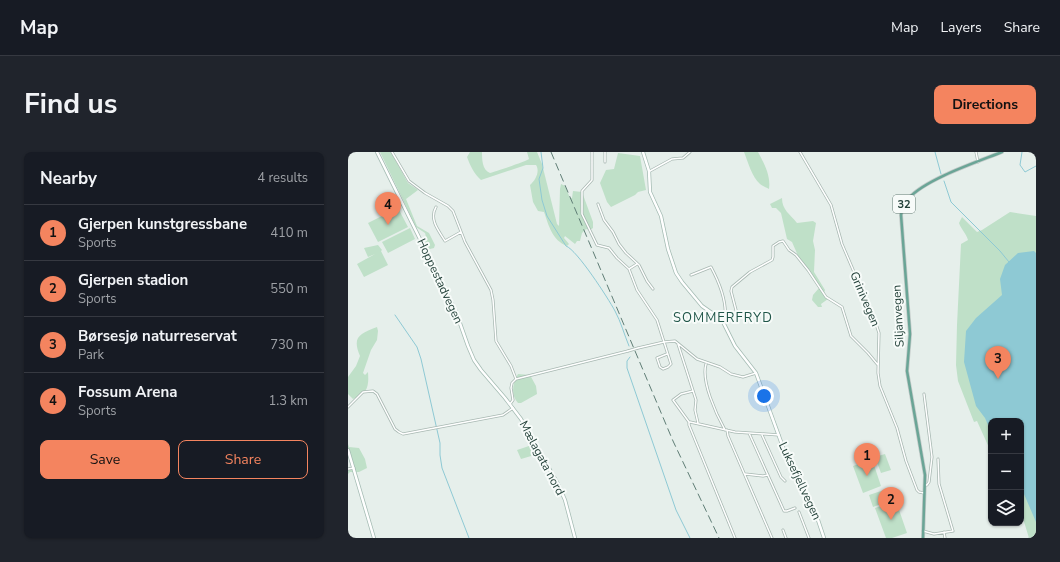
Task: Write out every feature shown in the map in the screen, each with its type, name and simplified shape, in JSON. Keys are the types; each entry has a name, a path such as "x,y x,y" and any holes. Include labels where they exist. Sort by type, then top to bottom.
{"main road":[{"name":"Hoppestadvegen","path":"377,152 454,307 473,357 481,370 510,404"},
{"name":"Luksefjellvegen","path":"643,152 649,171 650,192 662,216 668,249 676,273 702,306 724,320 735,346 756,373 788,461 816,514 824,538"},
{"name":"Siljanvegen","path":"923,538 925,485 924,465 907,374 910,334 901,215 906,201 918,190 934,181 1002,152"},
{"name":"Mælagata nord","path":"510,404 528,429 558,484 575,538"},
{"path":"348,450 374,538"}],"street":[{"path":"392,152 409,181 450,208 455,215 461,232 491,290 496,341 511,366 516,379"},
{"path":"592,152 592,180 582,191 582,214 597,245 609,248 628,269 637,290 658,320 670,365 662,369 657,358 667,354"},
{"path":"605,162 606,152"},
{"path":"649,171 674,159 683,158 690,152"},
{"name":"Grinivegen","path":"800,152 831,205 842,244 875,321 879,333 878,366 881,391 897,428 908,467 918,491 924,493"},
{"path":"976,152 978,162"},
{"path":"598,204 604,220 613,232 619,244 638,264 653,289"},
{"path":"436,207 434,212 434,222 445,241 461,232"},
{"path":"691,275 711,267 721,291 725,307 724,320 737,314 731,291 732,287 750,272 772,260 773,246 782,241 785,242 789,250 796,255 808,270 826,297 842,307 851,336 868,353 878,366"},
{"path":"628,269 638,264"},
{"path":"510,404 513,400 512,385 516,379 664,342 672,341 678,343 697,359 720,367 734,376 743,377 756,373"},
{"path":"678,343 696,400 695,410 698,423"},
{"path":"706,363 704,372 713,405 726,430 772,538"},
{"path":"348,407 363,392 371,390 377,394 394,427 399,432 407,434 503,414 513,408"},
{"path":"693,391 680,394 673,400 689,422 736,538"},
{"path":"924,394 932,457 928,482 925,485"},
{"path":"689,422 726,430 779,435"},
{"path":"749,433 784,511 794,508"},
{"path":"761,434 780,477 785,481"},
{"path":"923,531 932,534 953,531 939,484 938,459"},
{"path":"348,469 354,468"},
{"path":"744,474 763,476 768,475"},
{"path":"799,512 810,538"},
{"path":"783,530 786,538"},
{"path":"944,532 945,538"}],"green space":[{"path":"380,152 391,152 408,183 418,190 406,199 417,226 429,233 435,245 434,248 430,249 426,247 424,241 426,237 425,233 416,227"},
{"path":"470,152 482,152 484,167 487,172 490,173 529,159 527,152 537,152 542,164 557,224 559,226 561,184 565,186 570,198 572,198 573,191 582,192 593,222 593,228 590,230 586,229 582,233 580,241 577,241 575,244 565,236 564,238 569,244 567,246 562,243 554,236 544,212 538,211 533,202 530,185 537,175 538,170 536,165 526,165 481,180 474,172 468,160 467,157"},
{"path":"744,152 758,152 768,174 769,189 757,181 750,169"},
{"path":"618,153 640,156 646,190 638,192 611,207 607,202 600,183 606,170 614,169"},
{"path":"782,198 783,206 797,223 813,221 816,223 813,241 815,250 814,272 825,290 824,293 828,299 821,304 822,307 818,307 812,300 813,295 819,288 799,258 792,242 787,239 781,213 776,208 772,208 770,204"},
{"path":"398,208 408,227 378,242 368,223"},
{"path":"1010,212 1036,216 1036,538 1029,538 1024,522 1024,418 988,418 988,445 977,421 974,422 958,381 956,365 961,244 968,240 959,223 962,217 977,232"},
{"path":"410,228 415,239 388,253 382,242"},
{"path":"378,245 382,250 381,251 388,265 364,277 357,264 375,254 368,257 364,248"},
{"path":"377,327 377,340 371,350 363,373 365,375 368,372 368,385 362,395 353,399 348,394 348,377 356,366 360,356 357,340 362,334"},
{"path":"518,374 530,375 536,386 537,394 521,403 518,403 515,400 513,392"},
{"path":"348,444 349,447 359,448 365,459 367,468 359,472 350,472 348,474 348,470 354,468 348,452"},
{"path":"532,445 538,454 521,459 517,450"},
{"path":"885,454 891,470 881,473 875,457"},
{"path":"872,459 881,486 863,493 853,466"},
{"path":"887,489 890,498 894,497 895,499 873,507 869,495"},
{"path":"896,501 907,533 892,538 886,538 875,508"}],"water":[{"path":"1034,251 1036,253 1036,522 1024,494 1024,418 988,418 988,425 985,418 976,406 964,362 966,331 976,318 1002,295 1000,279 1005,265 1018,253"}],"waterway":[{"path":"541,152 543,168 539,179 542,200 547,216 566,246 577,256 606,296 617,315 629,346"},
{"path":"935,152 941,174"},
{"path":"1022,152 1020,165 1025,172 1036,166"},
{"path":"944,181 951,202 1009,262"},
{"path":"395,315 417,347 421,359 440,443 442,468 469,538"},
{"path":"630,357 627,361 627,368 676,510 690,538"}],"railway":[{"path":"551,152 673,441 719,538"}],"place":[{"name":"Fossum Arena","path":"388,225"},
{"name":"Børsesjø naturreservat","path":"998,379"},
{"name":"Gjerpen kunstgressbane","path":"867,476"},
{"name":"Gjerpen stadion","path":"891,520"}],"district":[{"name":"SOMMERFRYD","path":"723,318"}]}
